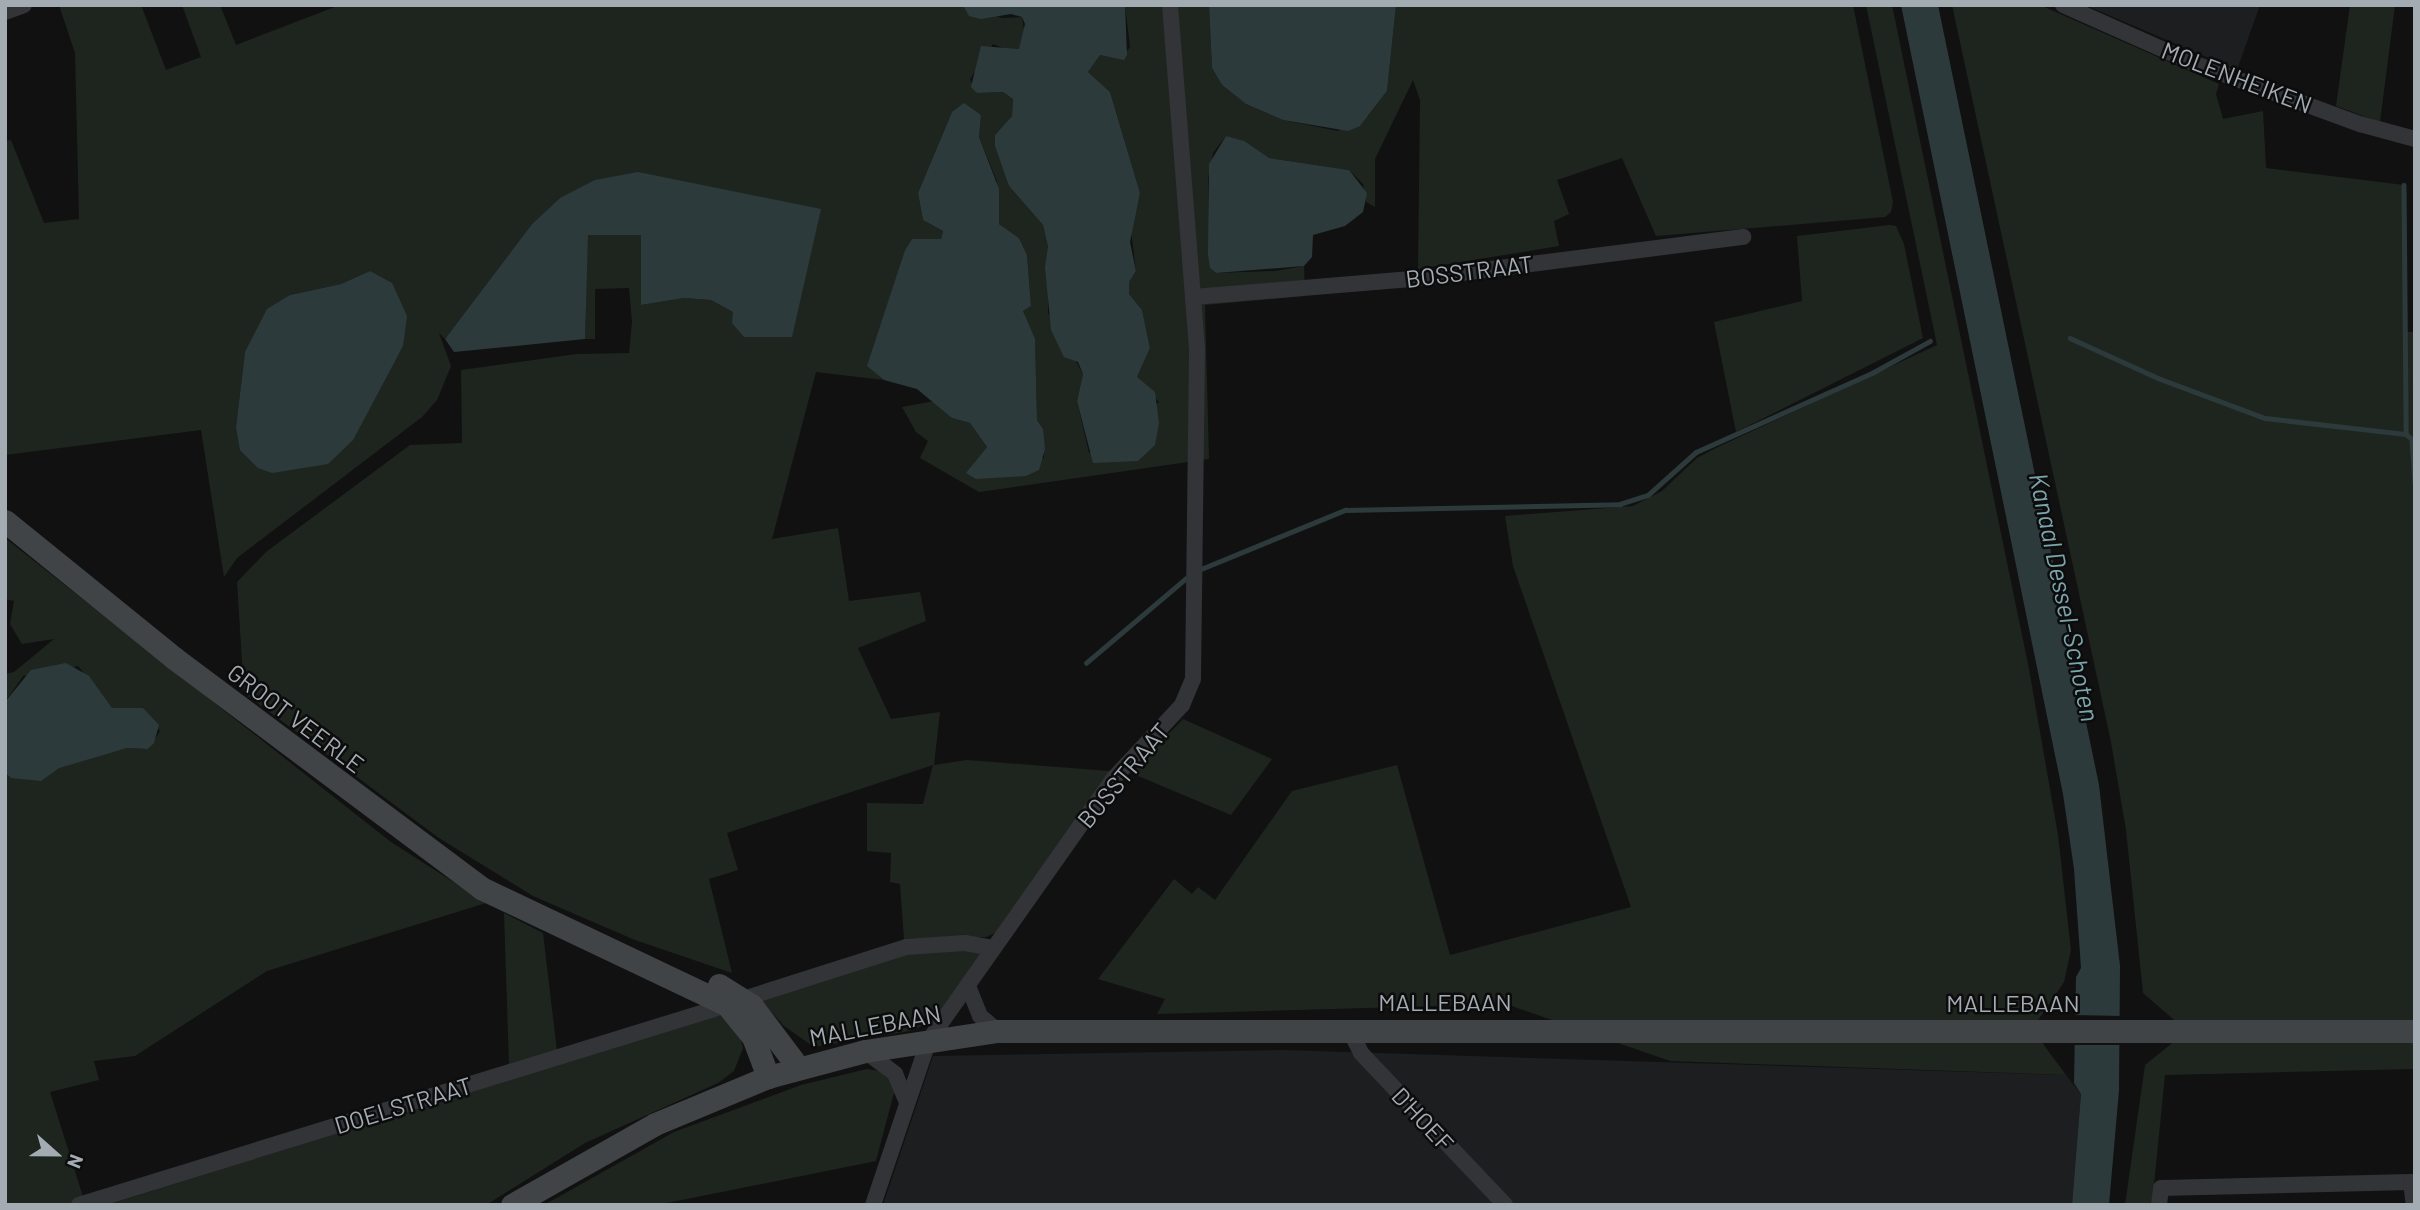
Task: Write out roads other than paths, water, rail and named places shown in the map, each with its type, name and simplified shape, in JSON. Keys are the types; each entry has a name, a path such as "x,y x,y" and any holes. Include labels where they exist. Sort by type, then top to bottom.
{"main road":[{"name":"GROOT VEERLE","path":"5,521 174,657 481,888 571,933 735,1002 798,1067"},
{"name":"GROOT VEERLE","path":"735,1002 753,1037 768,1077"},
{"name":"MALLEBAAN","path":"512,1205 655,1124 768,1077 865,1051 998,1031 2415,1031"}],"street":[{"path":"5,12 24,5"},
{"name":"BOSSTRAAT","path":"873,1205 929,1040 1114,778 1182,705 1193,679 1198,483 1194,297 1170,5"},
{"name":"MOLENHEIKEN","path":"2063,5 2193,63 2360,124 2415,139"},
{"name":"BOSSTRAAT","path":"1194,297 1414,279 1743,237"},
{"name":"DOELSTRAAT","path":"79,1205 906,947 965,943 993,948"},
{"path":"968,986 980,1016 998,1031"},
{"name":"D'HOEF","path":"1349,1029 1361,1053 1504,1205"},
{"path":"865,1051 895,1074 907,1102"},
{"path":"2159,1205 2161,1188 2411,1182 2414,1205"}],"waterway":[{"path":"2404,185 2406,434"},
{"path":"2070,338 2158,378 2265,418 2406,434 2412,439 2415,482"},
{"path":"1201,569 1345,510 1620,504 1648,495 1696,452 1872,373 1930,341"},
{"path":"1086,663 1191,574"}],"water label":[{"name":"Kanaal Dessel-Schoten","path":"2065,597"}]}
